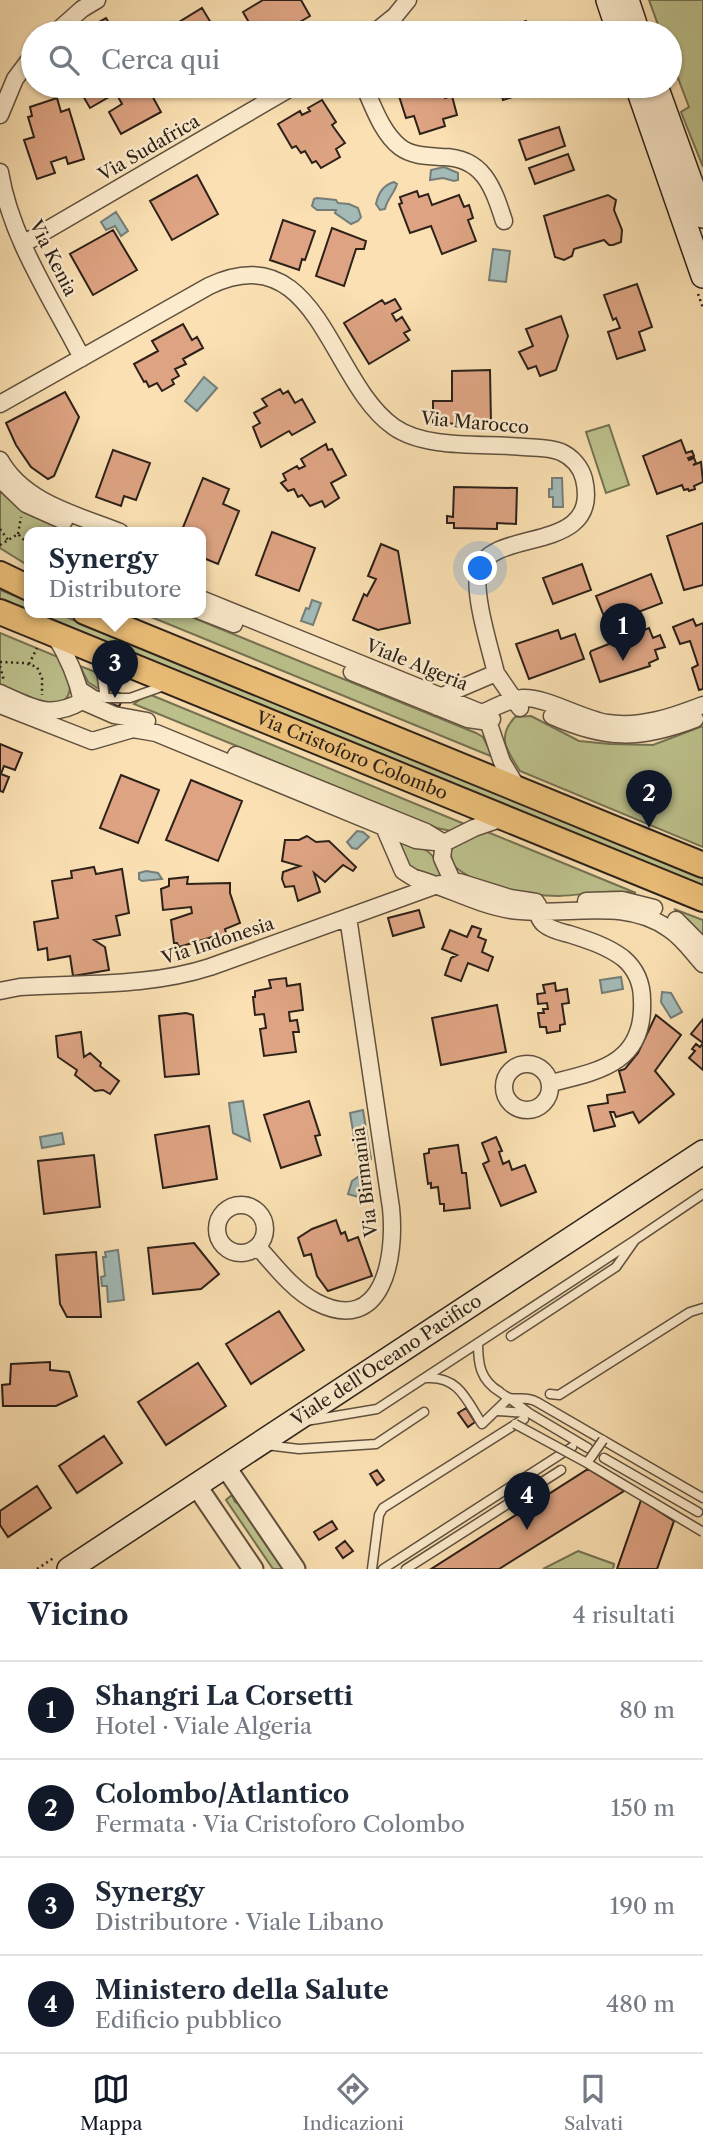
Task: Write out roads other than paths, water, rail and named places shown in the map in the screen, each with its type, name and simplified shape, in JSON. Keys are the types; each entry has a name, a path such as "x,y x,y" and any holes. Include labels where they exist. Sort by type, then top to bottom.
{"main road":[{"path":"608,0 615,21"},
{"path":"627,0 634,21"},
{"path":"643,98 694,201"},
{"path":"660,98 694,201 703,276"},
{"path":"0,574 24,586"},
{"name":"Via Cristoforo Colombo","path":"0,612 46,639 99,652 703,899"},
{"name":"Via Cristoforo Colombo","path":"100,618 703,865"},
{"name":"Viale dell'Oceano Pacifico","path":"69,1569 703,1152"}],"street":[{"path":"68,21 97,0"},
{"path":"386,21 408,0"},
{"path":"0,115 21,71"},
{"name":"Via Sudafrica","path":"23,244 273,98"},
{"path":"370,98 387,133 402,148 416,154 462,159 477,168 494,193 504,221"},
{"name":"Via Kenia","path":"0,172 7,206 23,244 82,358"},
{"name":"Via Marocco","path":"0,404 215,283 241,276 268,278 289,287 305,301 367,399 386,421 402,432 435,442 549,449 567,455 578,466 584,481 585,495 577,519 559,532 491,554 485,558 479,570 477,586 496,673"},
{"path":"0,460 19,484 44,508 104,527"},
{"path":"0,479 14,495 80,527"},
{"name":"Viale Algeria","path":"206,602 229,617"},
{"name":"Viale Algeria","path":"206,612 229,617 485,717 532,699 590,719 627,724 702,711"},
{"path":"46,639 68,659 82,701"},
{"path":"439,701 496,673 517,704"},
{"path":"2,690 38,710 58,711 82,701 120,716 162,725 197,745"},
{"path":"0,705 92,741 138,728 197,745 387,822 426,832 444,844"},
{"path":"58,711 61,730"},
{"path":"485,717 502,762 518,789"},
{"path":"444,844 474,828 503,818"},
{"path":"387,822 403,871 414,878 445,881 538,907 642,915 678,935 703,964"},
{"path":"444,844 442,858 445,881"},
{"name":"Via Indonesia","path":"0,991 20,987 135,983 178,977 445,881"},
{"path":"538,907 613,900 637,902 673,918 703,947"},
{"path":"538,907 541,921 545,925 594,943 624,959 637,976 642,995 639,1029 629,1051 601,1069 551,1083"},
{"name":"Via Birmania","path":"258,1247 300,1291 316,1302 332,1308 351,1308 368,1303 380,1289 387,1273 393,1239 391,1208 348,917"},
{"path":"225,1466 295,1569"},
{"path":"197,1485 253,1569"}],"lane":[{"path":"99,652 105,698"},
{"path":"78,684 88,692 105,698 131,698 155,688 177,685"},
{"path":"289,1424 373,1411 703,1194"},
{"path":"511,1336 616,1267 635,1240"},
{"path":"550,1394 559,1395 690,1312 703,1308"},
{"path":"478,1343 479,1366 483,1376 526,1416"},
{"path":"424,1378 441,1378 455,1384 482,1424 509,1398 521,1397 537,1402 703,1497"},
{"path":"498,1411 526,1416 588,1448"},
{"path":"498,1411 515,1424 587,1463 702,1533"},
{"path":"259,1444 290,1449 376,1444 425,1412"},
{"path":"372,1569 379,1515 383,1508 526,1416"},
{"path":"587,1463 603,1440"},
{"path":"374,1556 384,1568 572,1447"},
{"path":"604,1458 698,1512"},
{"path":"406,1569 561,1470"}],"water":[{"path":"444,167 458,173 458,180 430,180 431,170"},
{"path":"394,182 397,184 385,209 380,210 376,204 380,193"},
{"path":"317,198 349,204 358,208 361,217 351,224 335,213 336,210 317,210 312,206"},
{"path":"116,212 128,231 121,236 115,226 106,230 101,222"},
{"path":"493,249 510,251 506,282 489,280"},
{"path":"204,377 217,388 197,411 185,401"},
{"path":"552,478 562,478 563,507 553,507 553,497 549,497"},
{"path":"312,600 321,603 313,625 301,621"},
{"path":"357,831 369,837 357,849 347,842"},
{"path":"139,873 158,873 162,879 142,881 139,879"},
{"path":"621,977 623,989 602,993 600,980"},
{"path":"662,992 671,993 682,1012 671,1018 661,1002"},
{"path":"243,1101 250,1141 233,1133 229,1103"},
{"path":"363,1110 371,1159 358,1161 350,1113"},
{"path":"62,1133 64,1144 42,1148 40,1137"},
{"path":"364,1168 371,1171 362,1198 348,1194 352,1181 362,1174"},
{"path":"118,1250 124,1300 108,1302 107,1286 102,1286 101,1277 105,1276 103,1257 106,1257 105,1252"}],"place":[{"name":"Shangri La Corsetti","path":"623,661"},
{"name":"Synergy","path":"115,698"},
{"name":"Colombo/Atlantico","path":"649,828"},
{"name":"Ministero della Salute","path":"527,1530"}]}
